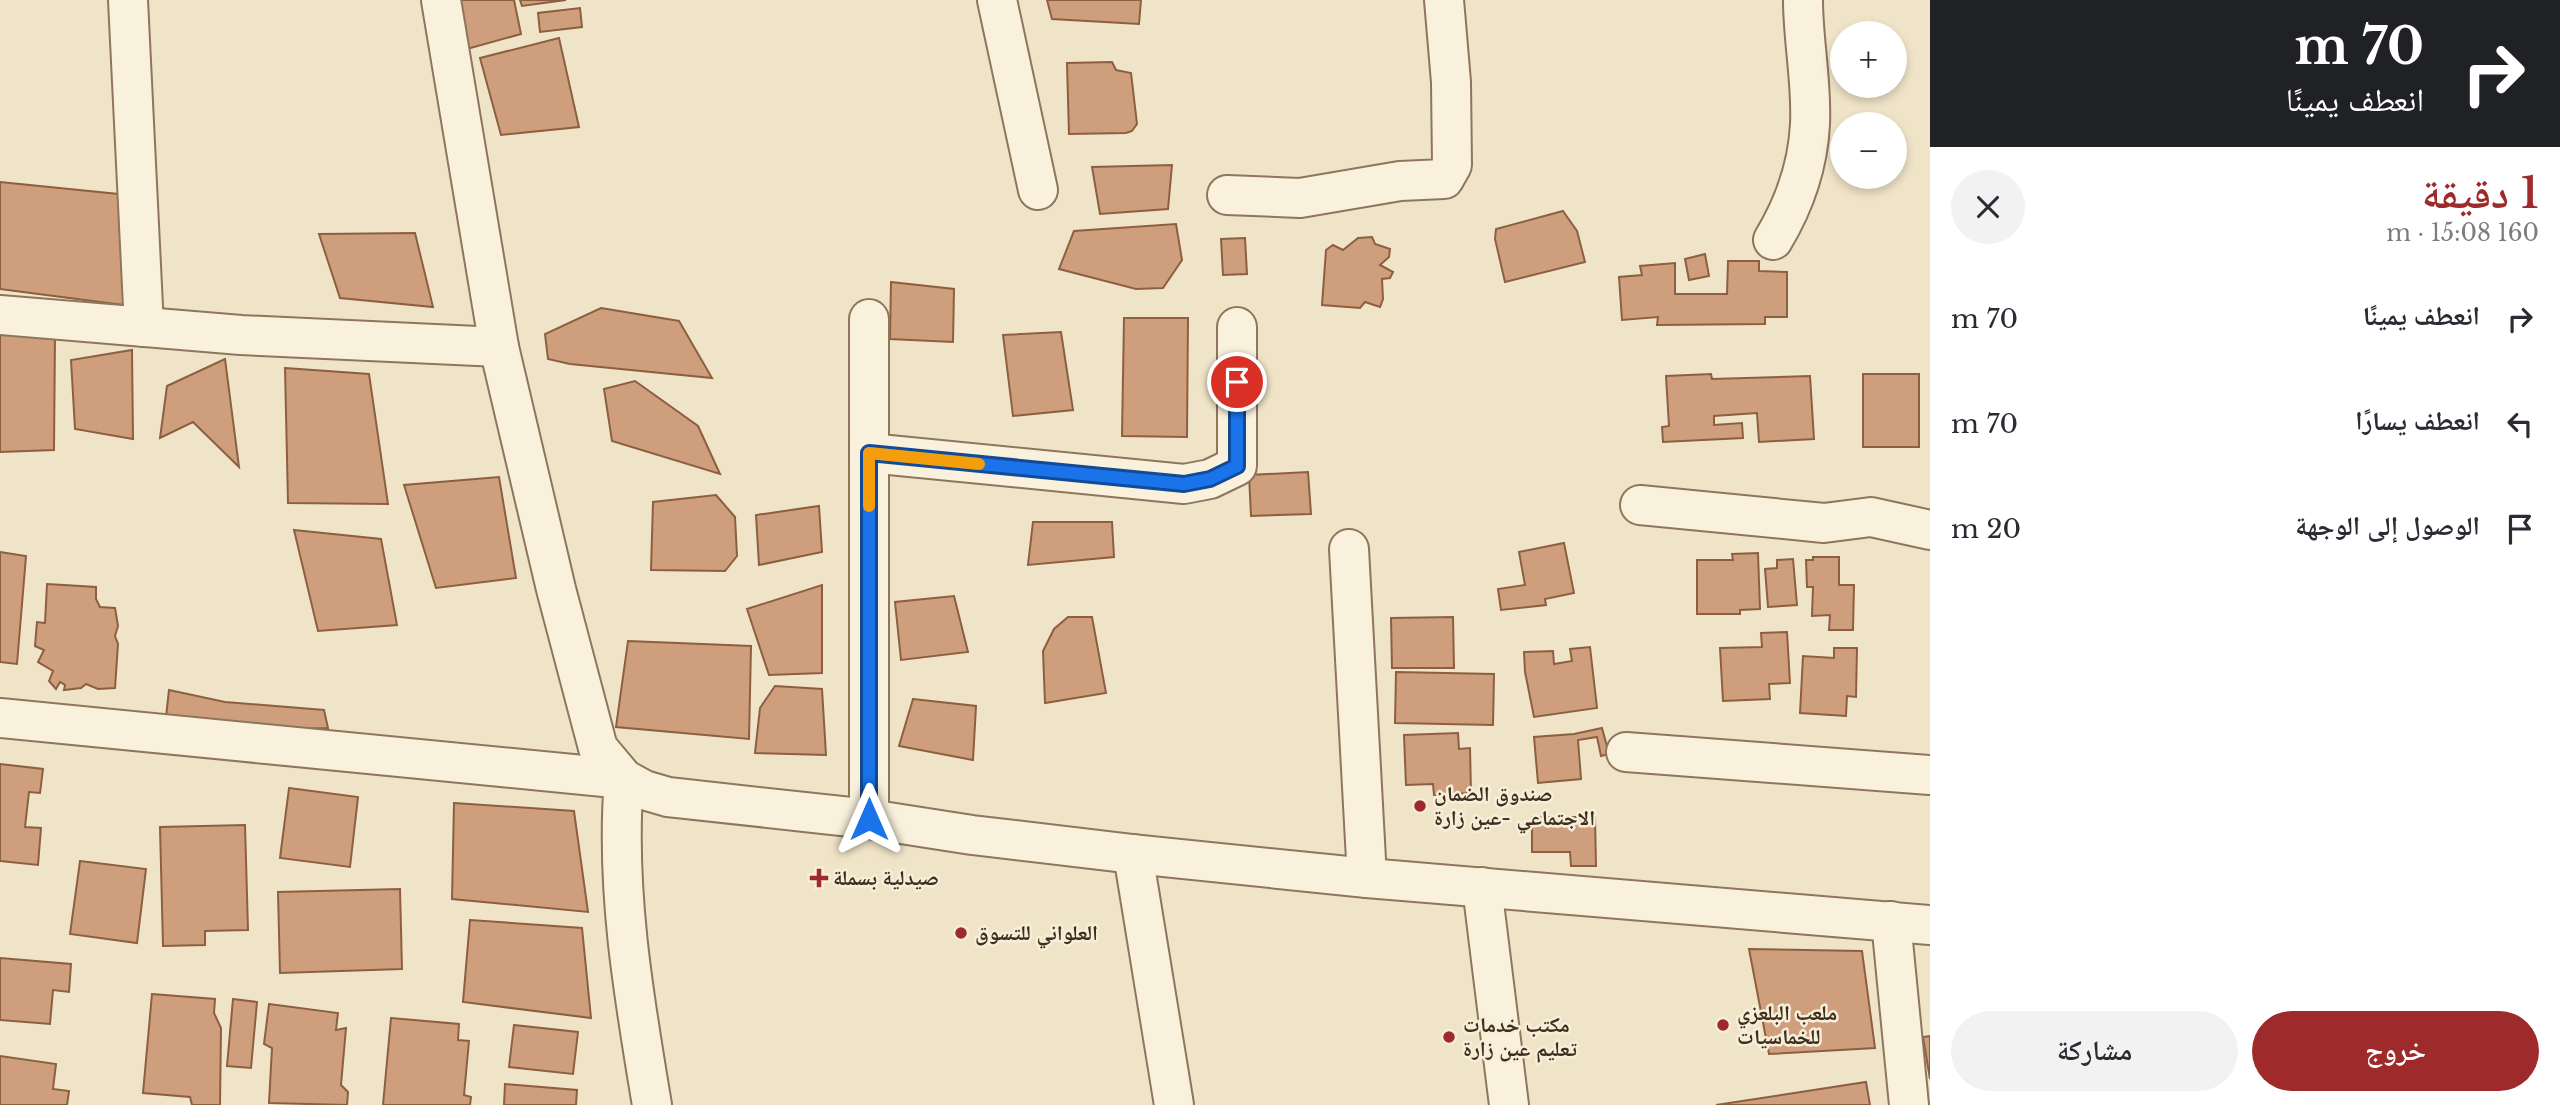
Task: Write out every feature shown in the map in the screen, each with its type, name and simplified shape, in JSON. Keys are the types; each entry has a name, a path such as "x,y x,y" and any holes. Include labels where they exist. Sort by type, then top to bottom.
{"street":[{"path":"128,0 144,327"},
{"path":"441,0 499,347 556,589 598,748 624,779 644,790 668,797 869,819 972,835 1133,854 1367,878 1930,925"},
{"path":"997,0 1038,190"},
{"path":"1227,195 1300,198 1400,181 1444,179 1452,165 1451,82 1444,0"},
{"path":"1773,240 1785,220 1802,176 1810,125 1803,0"},
{"path":"0,315 241,335 499,347"},
{"path":"869,318 869,819"},
{"path":"869,453 1184,484 1210,479 1237,466 1237,327"},
{"path":"1640,505 1824,523 1871,517 1930,530"},
{"path":"1349,549 1367,878"},
{"path":"0,718 624,779"},
{"path":"1626,752 1930,775"},
{"path":"624,779 621,844 626,921 635,1005 652,1105"},
{"path":"1133,854 1174,1105"},
{"path":"1482,887 1509,1105"},
{"path":"1891,921 1909,1105"}],"building":[{"path":"460,0 514,0 521,34 467,49"},
{"path":"520,0 566,0 522,6"},
{"path":"1047,0 1141,0 1139,24 1052,19"},
{"path":"580,8 582,27 540,32 538,13"},
{"path":"559,38 579,127 501,135 480,58"},
{"path":"1112,62 1116,70 1131,73 1137,124 1132,131 1126,133 1069,134 1067,63"},
{"path":"1172,165 1168,209 1100,214 1092,167"},
{"path":"0,182 128,195 131,306 0,289"},
{"path":"1563,211 1577,231 1585,262 1505,282 1495,239 1496,229"},
{"path":"1176,224 1182,260 1163,288 1136,289 1059,269 1074,231"},
{"path":"415,233 433,307 340,298 319,234"},
{"path":"1372,237 1375,244 1390,249 1389,257 1380,265 1393,272 1390,278 1382,279 1383,299 1380,307 1365,302 1360,308 1322,305 1326,250 1333,245 1343,250 1358,238"},
{"path":"1245,238 1247,274 1223,275 1221,239"},
{"path":"1705,254 1709,276 1689,280 1685,259"},
{"path":"1728,261 1759,261 1759,271 1787,272 1787,317 1765,317 1765,324 1657,325 1658,317 1622,320 1619,277 1642,275 1640,266 1675,263 1675,294 1727,294"},
{"path":"891,282 954,289 953,342 890,339"},
{"path":"601,308 679,321 712,378 570,364 548,359 545,334"},
{"path":"1124,318 1188,318 1187,437 1122,436"},
{"path":"0,328 55,333 54,450 0,452"},
{"path":"1061,332 1073,410 1013,416 1003,335"},
{"path":"132,350 133,439 75,429 71,360"},
{"path":"225,359 239,467 193,422 160,438 167,386"},
{"path":"285,368 369,374 388,504 288,503"},
{"path":"1711,374 1712,379 1810,376 1814,439 1759,442 1757,413 1714,416 1714,425 1742,423 1743,438 1663,442 1662,427 1669,426 1666,376"},
{"path":"1863,374 1919,374 1919,447 1863,447"},
{"path":"635,381 698,426 720,474 612,441 604,389"},
{"path":"1308,472 1311,514 1251,516 1249,475"},
{"path":"499,477 516,578 436,588 404,485"},
{"path":"716,495 735,517 737,556 725,571 651,570 653,502"},
{"path":"819,506 822,552 759,565 756,515"},
{"path":"1033,522 1112,522 1114,557 1028,565"},
{"path":"294,530 381,539 397,625 318,631"},
{"path":"1564,543 1574,593 1545,599 1546,605 1501,610 1498,589 1525,585 1519,552"},
{"path":"0,552 26,556 17,664 0,662"},
{"path":"1758,553 1760,609 1740,610 1740,614 1697,614 1697,560 1733,560 1732,554"},
{"path":"1813,557 1839,557 1839,585 1854,585 1853,630 1829,630 1830,615 1812,616 1813,587 1807,587 1806,560 1813,560"},
{"path":"1793,559 1797,605 1768,607 1765,569 1777,568 1777,560"},
{"path":"47,584 96,587 96,599 100,607 115,608 118,626 115,636 118,644 115,688 98,689 86,684 81,688 64,690 65,685 60,682 56,689 49,681 53,671 38,662 44,650 35,646 37,622 45,623"},
{"path":"822,585 822,673 769,675 747,609"},
{"path":"954,596 968,652 901,660 895,602"},
{"path":"1068,617 1092,617 1106,693 1045,703 1043,651 1054,629"},
{"path":"1453,617 1454,668 1392,668 1391,618"},
{"path":"1787,632 1790,683 1769,684 1770,699 1723,701 1720,648 1762,647 1761,633"},
{"path":"628,641 751,646 749,739 616,727"},
{"path":"1590,647 1597,708 1534,717 1524,652 1553,651 1554,664 1572,661 1570,649"},
{"path":"1834,648 1857,648 1856,697 1847,696 1846,716 1800,713 1803,656 1834,658"},
{"path":"1396,672 1494,674 1493,725 1395,723"},
{"path":"775,686 822,689 826,755 755,753 760,708"},
{"path":"169,690 225,702 324,710 328,728 265,730 166,717"},
{"path":"913,699 976,706 973,760 899,746"},
{"path":"1602,728 1609,754 1601,756 1597,737 1578,740 1581,779 1538,783 1534,737 1574,734"},
{"path":"1458,733 1459,749 1470,748 1471,793 1434,795 1433,784 1406,785 1404,735"},
{"path":"0,764 43,769 40,793 29,792 25,827 41,828 38,865 0,861"},
{"path":"289,788 358,797 350,867 280,858"},
{"path":"454,803 574,811 588,912 452,899"},
{"path":"1532,817 1595,817 1596,866 1571,866 1570,852 1532,852"},
{"path":"245,825 248,930 205,931 205,945 163,946 160,827"},
{"path":"80,861 146,869 137,943 70,934"},
{"path":"400,889 402,969 280,973 278,892"},
{"path":"470,920 582,928 591,1018 463,1002"},
{"path":"1749,949 1862,951 1875,1048 1769,1054"},
{"path":"0,958 71,964 69,992 53,990 50,1024 0,1020"},
{"path":"152,994 215,999 214,1013 221,1028 220,1105 192,1105 190,1097 143,1093"},
{"path":"233,999 257,1002 251,1068 227,1066"},
{"path":"269,1004 338,1013 336,1030 346,1028 341,1085 348,1092 347,1105 269,1103 272,1048 264,1044"},
{"path":"391,1018 459,1024 458,1040 469,1041 464,1095 471,1097 470,1105 383,1105"},
{"path":"514,1025 578,1032 573,1074 509,1067"},
{"path":"1930,1036 1930,1079 1923,1037"},
{"path":"0,1056 56,1064 53,1089 69,1091 67,1105 0,1105"},
{"path":"1866,1082 1870,1105 1716,1105"},
{"path":"505,1084 577,1090 576,1105 504,1105"}],"slow traffic":[{"path":"869,506 869,453 979,464"}],"place":[{"name":"صندوق الضمان الاجتماعي -عين زارة","path":"1420,806"},
{"name":"صيدلية بسملة","path":"819,878"},
{"name":"العلواني للتسوق","path":"961,933"},
{"name":"ملعب البلعزي للخماسيات","path":"1723,1025"},
{"name":"مكتب خدمات تعليم عين زارة","path":"1449,1037"}],"route":[{"path":"869,819 869,453 1184,484 1210,479 1237,466 1237,382"}]}
